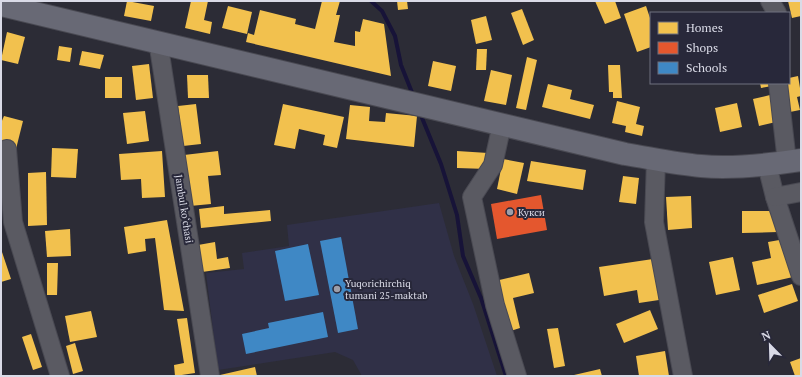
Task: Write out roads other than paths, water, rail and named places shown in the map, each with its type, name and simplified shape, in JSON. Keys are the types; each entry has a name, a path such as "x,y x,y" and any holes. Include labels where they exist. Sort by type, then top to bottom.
{"main road":[{"path":"1,5 158,41 625,154 701,166 723,167 785,162"}],"street":[{"path":"770,1 777,12"},
{"name":"Jambul ko‘chasi","path":"158,41 210,376"},
{"path":"778,84 785,162 775,197 801,276"},
{"path":"502,124 493,164 472,197 495,305 517,376"},
{"path":"7,149 13,222 60,376"},
{"path":"656,159 654,222 683,376"},
{"path":"775,197 801,192"}],"waterway":[{"path":"371,1 382,11 395,36 401,65 413,95"},
{"path":"420,113 441,164 457,215 463,256 481,298 506,376"}],"place":[{"name":"Кукси","path":"510,212"},
{"name":"Yuqorichirchiq tumani 25-maktab","path":"337,289"}]}
